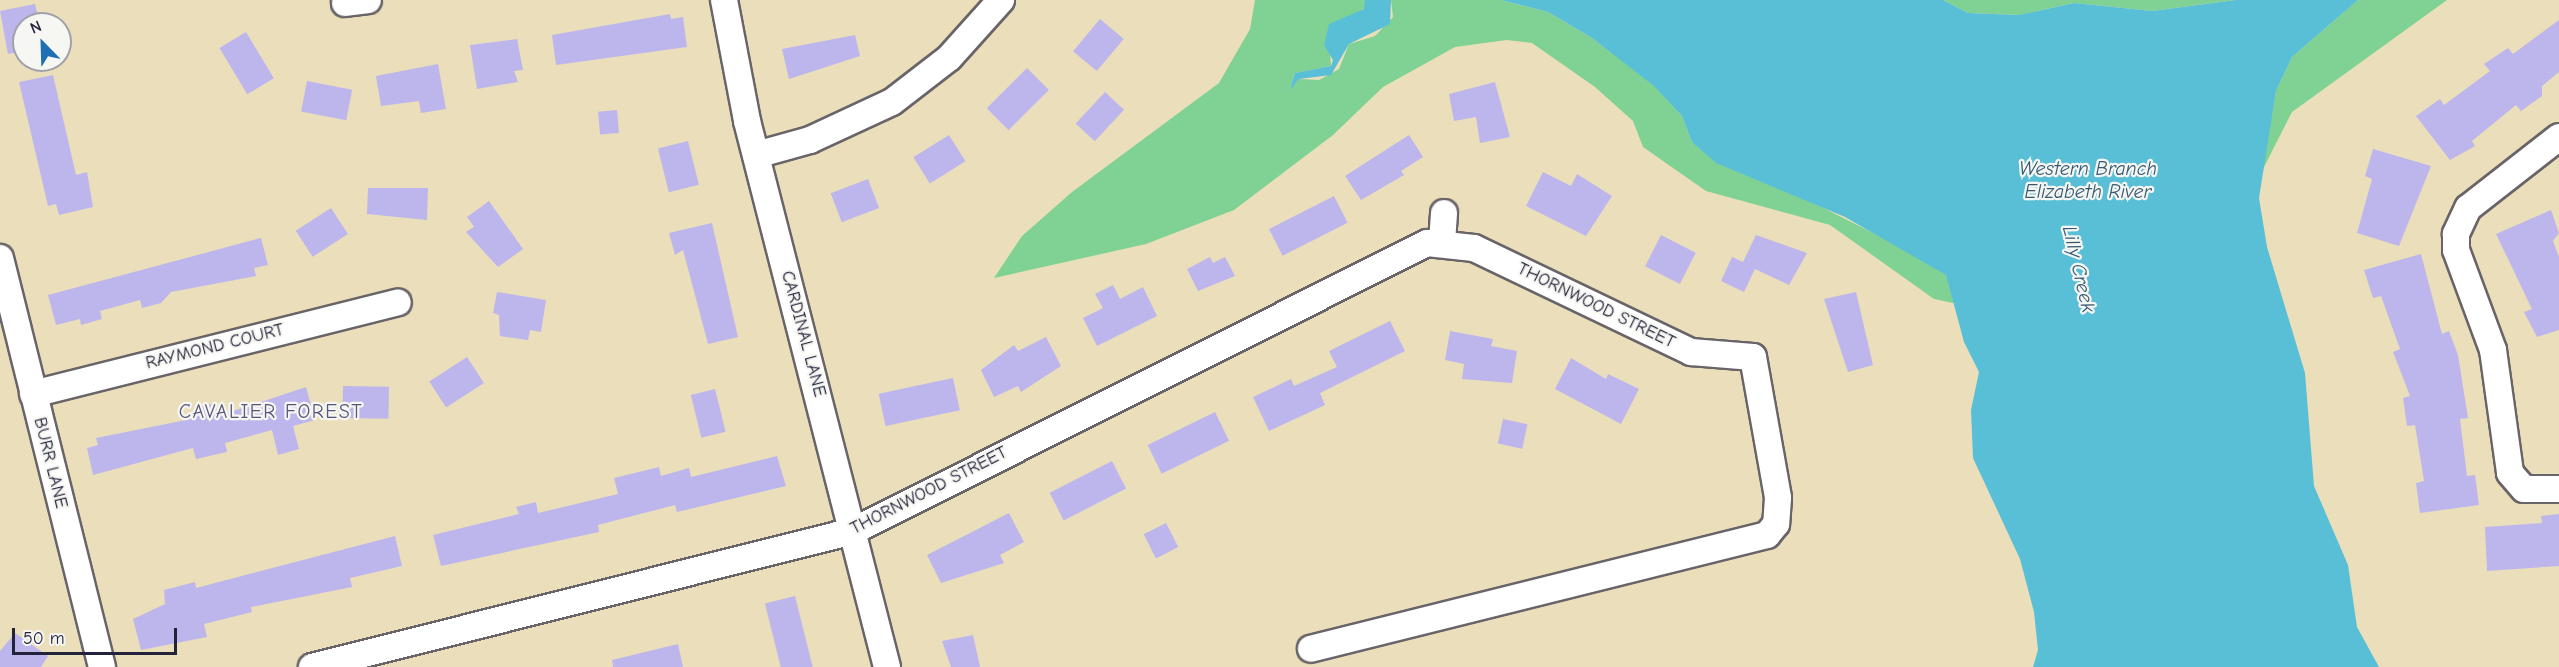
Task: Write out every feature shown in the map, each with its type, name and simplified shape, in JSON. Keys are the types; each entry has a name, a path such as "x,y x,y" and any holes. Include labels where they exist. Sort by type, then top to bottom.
{"street":[{"name":"CARDINAL LANE","path":"724,0 756,155 887,667"},
{"path":"756,155 810,140 892,102 949,58 1001,0"},
{"path":"2559,137 2468,208 2456,234 2460,263 2493,350 2510,473 2524,489 2559,489"},
{"path":"1442,242 1444,213"},
{"name":"THORNWOOD STREET","path":"312,667 854,531 1404,253 1442,242 1474,248 1690,352 1753,357 1778,498 1776,524 1767,535 1311,649"},
{"name":"BURR LANE","path":"0,258 102,667"},
{"name":"RAYMOND COURT","path":"33,394 398,302"}],"green space":[{"path":"1255,0 1365,0 1365,8 1345,20 1330,50 1331,66 1295,73 1289,90 1299,79 1319,80 1339,69 1349,44 1375,36 1393,17 1391,0 1501,0 1548,12 1592,38 1654,85 1682,116 1692,142 1907,250 1946,275 1958,304 1934,299 1830,225 1706,191 1643,147 1633,121 1595,87 1532,43 1507,40 1455,47 1383,87 1333,135 1234,210 1146,244 994,278 1022,236 1072,192 1219,83 1250,29"},
{"path":"1943,0 2236,0 2152,11 2074,3 2020,15 1968,13"},
{"path":"2358,0 2447,0 2292,112 2262,171 2276,91 2292,57"}],"water":[{"path":"1365,0 1391,0 1390,24 1349,44 1331,75 1299,79 1289,91 1295,73 1331,66 1333,60 1324,45 1329,24 1364,9"},
{"name":"Western Branch Elizabeth River","path":"1501,0 1943,0 1968,13 2019,15 2074,3 2152,11 2236,0 2358,0 2292,57 2276,91 2259,198 2267,247 2305,373 2314,486 2348,565 2357,627 2379,667 2033,667 2038,650 2034,612 2020,559 1973,458 1971,410 1979,372 1964,342 1946,275 1845,217 1716,163 1692,142 1682,116 1654,86 1592,38 1548,12"}],"building":[{"path":"35,4 37,12 12,12 12,53 8,54 0,11"},
{"path":"670,14 671,19 683,17 687,47 556,65 552,35"},
{"path":"1100,19 1124,39 1097,71 1073,51"},
{"path":"2559,20 2559,72 2542,86 2542,96 2521,111 2516,105 2472,141 2475,146 2450,160 2416,116 2440,99 2444,105 2490,71 2484,64 2508,48 2513,54"},
{"path":"246,32 274,78 247,94 219,48"},
{"path":"855,35 860,56 789,79 782,49"},
{"path":"517,39 523,70 514,71 518,82 477,89 470,45"},
{"path":"438,64 446,109 421,113 419,101 381,106 376,76"},
{"path":"1027,68 1049,90 1009,130 987,108"},
{"path":"53,75 76,175 87,172 93,207 59,215 56,204 48,206 19,82"},
{"path":"307,81 352,90 346,120 301,111"},
{"path":"1495,82 1510,137 1480,143 1476,117 1454,121 1449,94"},
{"path":"1105,92 1124,110 1095,141 1076,123"},
{"path":"617,110 619,133 600,135 598,112"},
{"path":"949,135 965,161 930,184 913,157"},
{"path":"1409,135 1423,157 1401,171 1404,175 1361,200 1345,176"},
{"path":"688,141 699,185 669,192 658,148"},
{"path":"2373,149 2431,166 2399,246 2357,233 2372,179 2365,176"},
{"path":"1543,172 1571,186 1577,174 1612,196 1586,236 1526,206"},
{"path":"868,179 879,208 842,222 831,193"},
{"path":"368,188 428,188 427,220 367,214"},
{"path":"1334,196 1348,223 1283,256 1269,229"},
{"path":"489,201 523,249 498,267 466,232 474,227 467,217"},
{"path":"331,208 348,234 313,257 296,231"},
{"path":"2551,210 2559,233 2553,241 2559,257 2559,330 2537,337 2524,312 2532,309 2496,234"},
{"path":"712,223 738,337 708,344 683,250 675,255 669,233"},
{"path":"1661,235 1696,253 1680,284 1645,266"},
{"path":"1756,235 1807,253 1789,285 1755,269 1744,292 1721,281 1732,257 1743,262"},
{"path":"261,238 268,265 254,268 256,276 171,292 161,303 142,308 140,300 100,311 102,319 81,325 80,319 56,325 48,295"},
{"path":"2421,254 2442,334 2449,331 2458,355 2468,418 2460,419 2467,476 2475,475 2479,505 2420,513 2416,483 2424,481 2415,425 2407,426 2403,398 2410,396 2393,352 2400,349 2381,296 2373,298 2364,270"},
{"path":"1210,257 1213,263 1225,257 1235,276 1198,291 1187,269"},
{"path":"1113,285 1120,299 1143,287 1157,316 1097,346 1083,318 1103,308 1095,294"},
{"path":"497,292 546,300 541,332 530,330 528,340 500,336 499,315 493,313"},
{"path":"1856,292 1873,365 1848,372 1824,299"},
{"path":"1390,321 1405,351 1320,393 1325,405 1269,431 1253,397 1291,379 1294,386 1337,367 1329,351"},
{"path":"1450,331 1493,339 1491,346 1517,351 1512,383 1462,379 1464,364 1445,360"},
{"path":"1046,337 1061,366 1021,392 1018,386 994,397 981,370 1014,345 1018,351"},
{"path":"467,357 484,383 446,408 429,382"},
{"path":"1571,358 1606,379 1608,374 1639,389 1621,424 1555,389"},
{"path":"953,378 960,410 886,426 879,394"},
{"path":"343,386 389,387 388,419 342,418"},
{"path":"306,387 315,420 293,426 299,449 278,455 272,430 225,443 227,452 196,459 193,448 93,475 87,448 98,445 96,438 186,420 196,414 195,408 215,403 218,416"},
{"path":"715,389 726,432 701,438 691,395"},
{"path":"1215,412 1229,441 1162,474 1148,445"},
{"path":"1503,419 1527,424 1522,449 1498,443"},
{"path":"777,456 786,486 677,512 675,505 598,525 599,532 441,566 433,535 519,514 516,507 536,502 538,513 618,494 614,478 659,467 661,476 689,468 691,477"},
{"path":"1112,461 1126,489 1064,520 1050,493"},
{"path":"1009,513 1024,542 1000,555 1004,563 941,583 927,555"},
{"path":"2559,514 2559,566 2487,571 2485,527 2542,523 2541,516"},
{"path":"1166,523 1178,547 1156,558 1144,534"},
{"path":"395,536 402,566 350,578 352,587 251,607 252,612 204,624 207,637 141,650 133,619 165,604 164,590 195,582 196,588"},
{"path":"795,596 813,667 781,667 765,603"},
{"path":"15,633 48,656 41,667 0,667 0,651"},
{"path":"973,635 980,667 951,667 942,641"},
{"path":"678,644 683,667 613,667 612,660"}],"district":[{"name":"CAVALIER FOREST","path":"271,411"}],"water label":[{"name":"Lilly Creek","path":"2079,269"}]}
